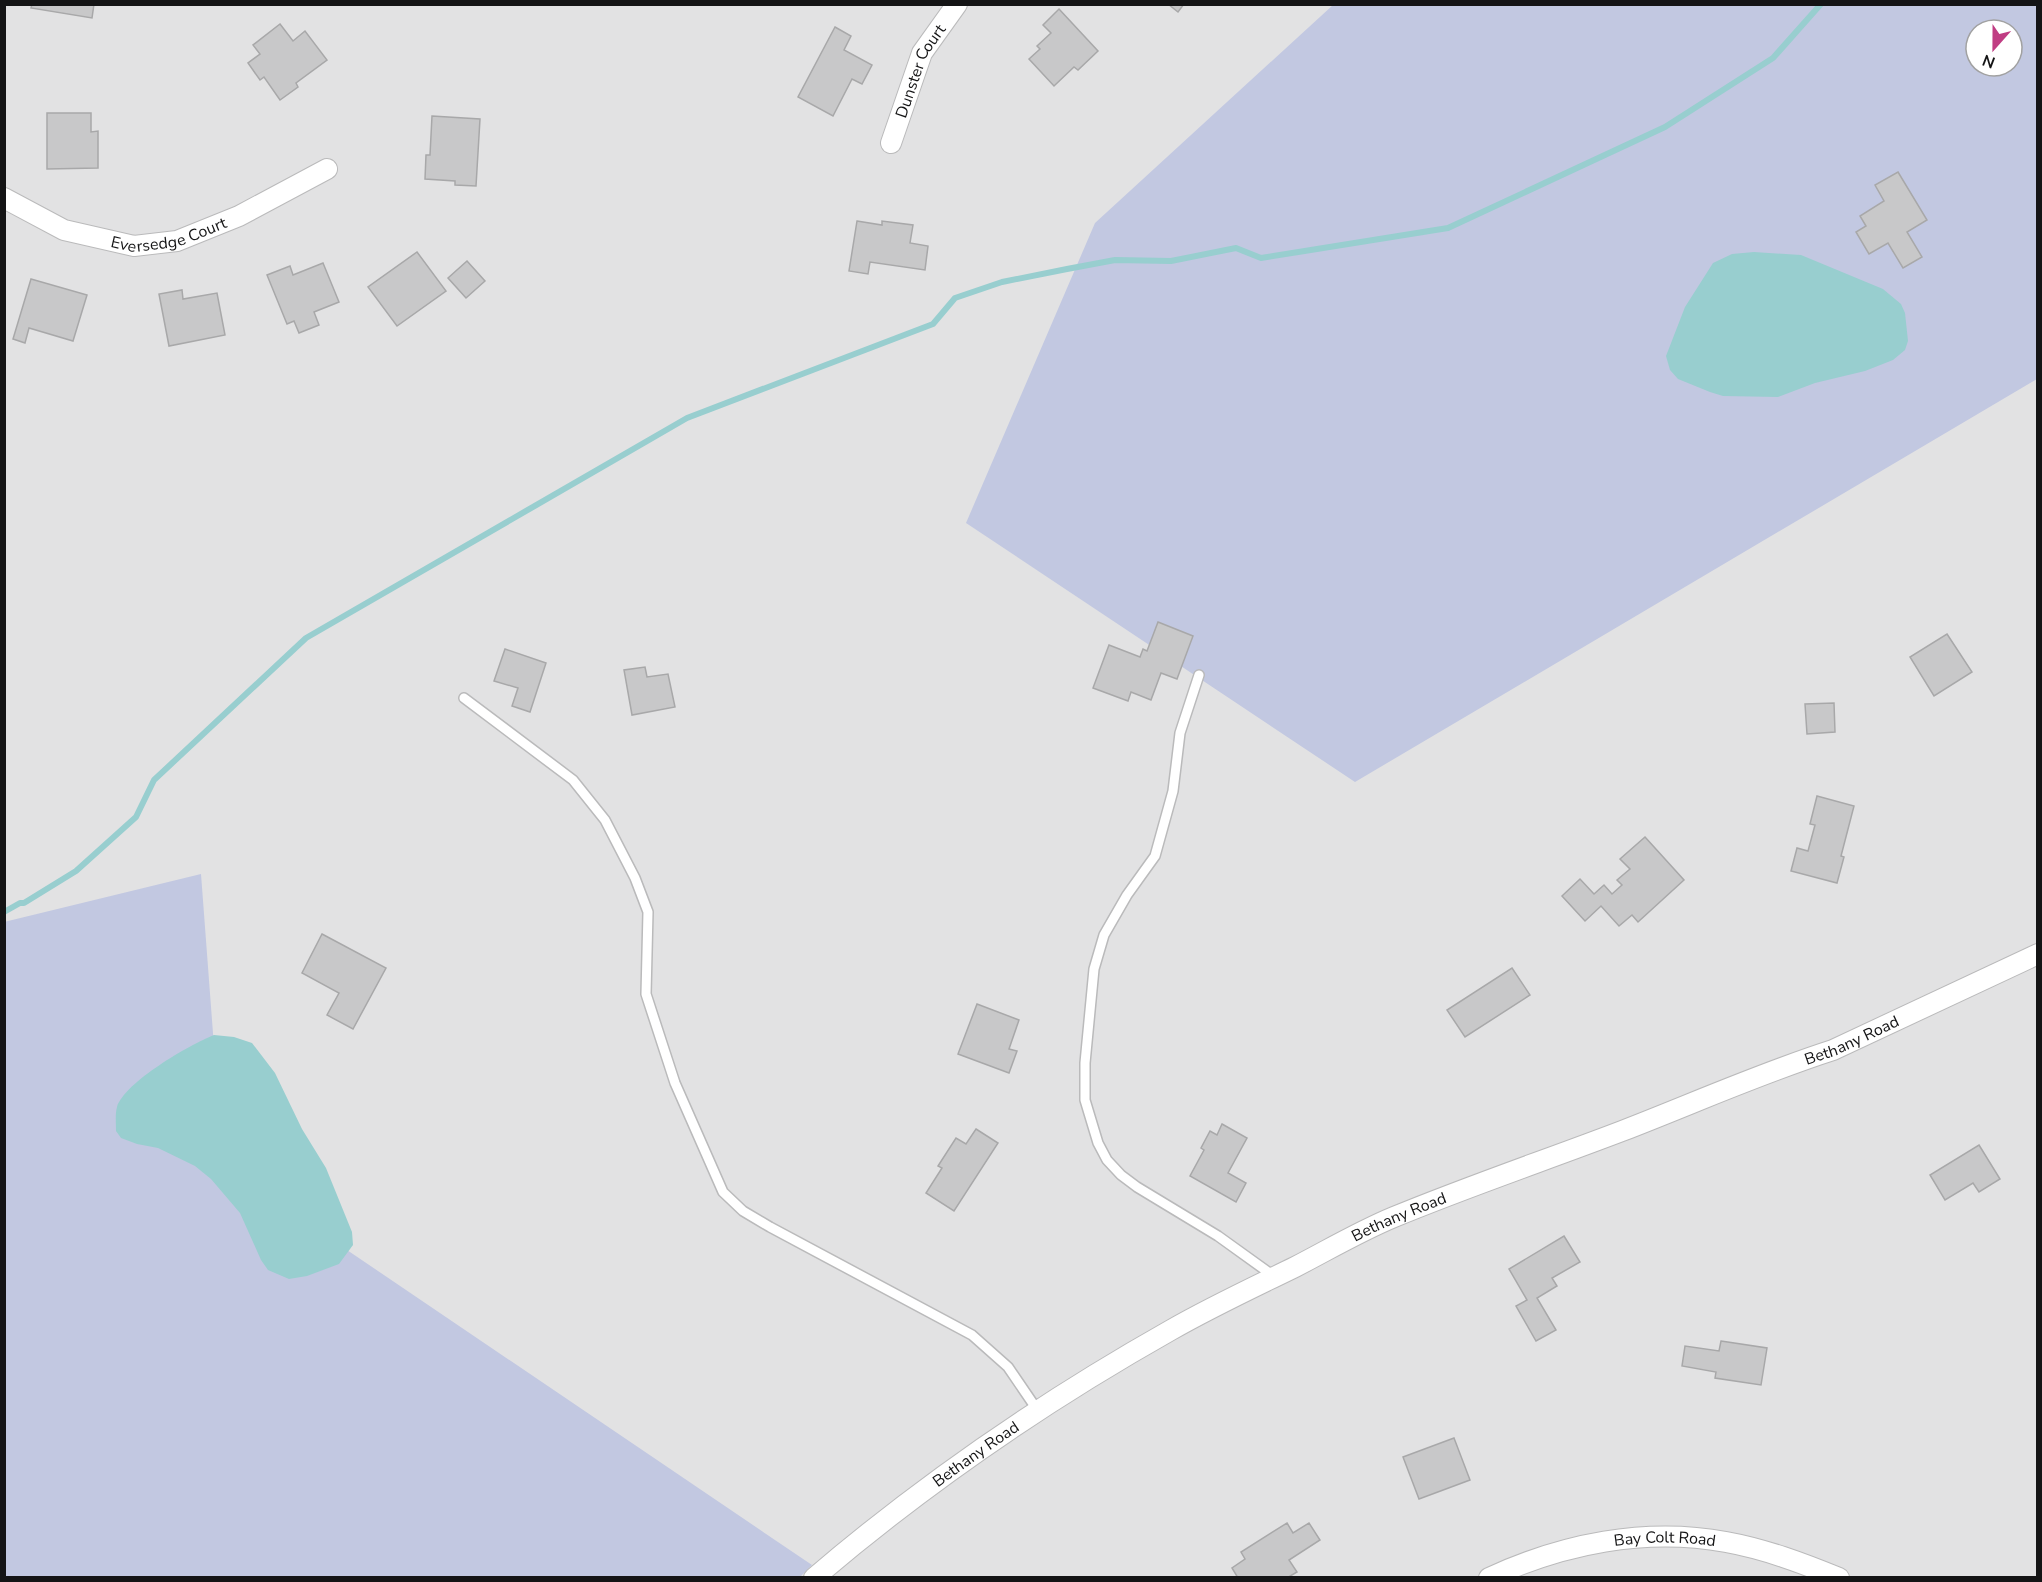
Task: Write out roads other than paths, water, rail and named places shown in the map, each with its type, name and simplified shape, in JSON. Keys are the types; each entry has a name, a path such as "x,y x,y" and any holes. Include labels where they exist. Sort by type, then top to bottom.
{"street":[{"name":"Dunster Court","path":"891,143 922,53 957,4"},
{"name":"Eversedge Court","path":"4,198 64,230 134,246 177,241 239,216 327,169"},
{"name":"Bethany Road","path":"814,1578 849,1547 928,1487 1038,1411 1172,1329 1392,1218 1622,1131 1797,1061 1833,1050 2037,954"},
{"name":"Bay Colt Road","path":"1489,1578 1527,1561 1571,1547 1624,1539 1671,1537 1725,1542 1790,1558 1839,1578"}],"lane":[{"path":"1199,675 1180,733 1173,791 1155,856 1127,895 1104,935 1094,969 1083,1087 1098,1143 1107,1160 1121,1175 1218,1236 1275,1277"},
{"path":"464,698 573,780 605,820 635,878 648,912 646,994 661,1043 690,1119 723,1192 743,1211 770,1227 972,1335 1008,1367 1038,1411"}],"waterway":[{"path":"4,912 24,903 76,871 136,817 154,780 306,638 687,418 933,324 955,298 1002,282 1115,260 1171,261 1236,248 1261,258 1448,228 1665,127 1773,58 1821,4"}]}
